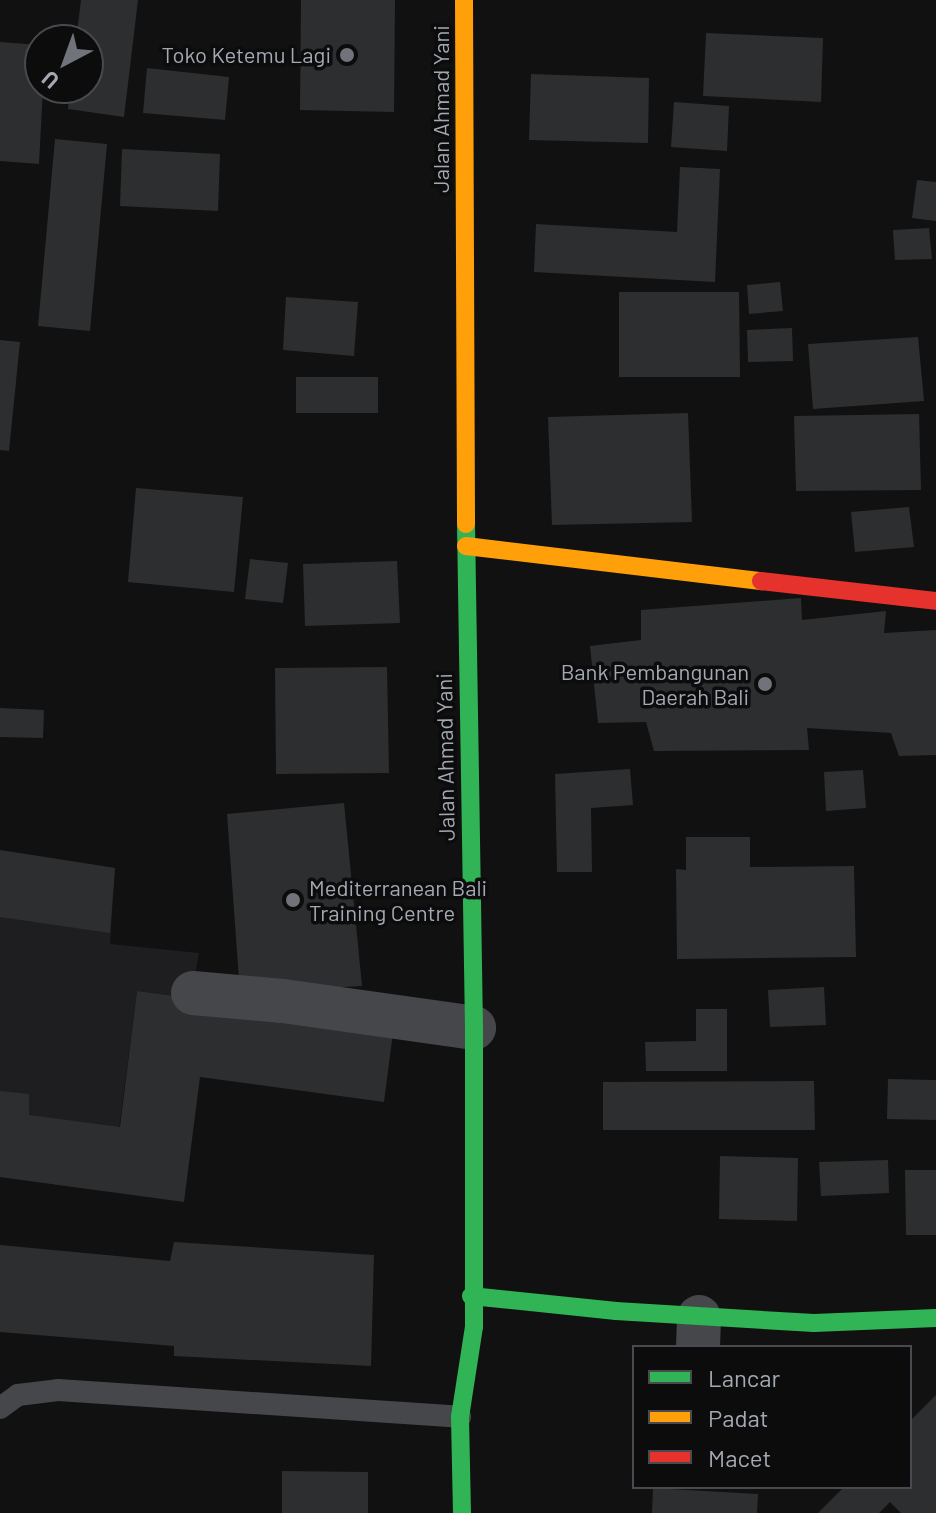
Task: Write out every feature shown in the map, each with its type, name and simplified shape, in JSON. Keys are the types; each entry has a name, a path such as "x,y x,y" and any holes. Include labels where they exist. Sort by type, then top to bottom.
{"main road":[{"name":"Jalan Ahmad Yani","path":"462,1513 460,1417 474,1327 471,1296 474,1028 466,546 464,0"},
{"path":"466,546 936,601"},
{"path":"471,1296 699,1332 936,1318"}],"street":[{"path":"193,993 283,1001 474,1028"}],"lane":[{"path":"0,1408 18,1395 58,1390 460,1417"}],"shaded area":[{"path":"0,850 115,868 110,944 199,953 191,998 137,991 111,1192 0,1177"}],"building":[{"path":"81,0 138,0 124,117 68,109 68,104 104,104 104,24 78,24"},
{"name":"Toko Ketemu Lagi","path":"301,0 395,0 394,112 300,110"},
{"path":"706,33 823,38 821,102 703,96"},
{"path":"0,42 24,44 24,104 42,104 39,164 0,161"},
{"path":"147,68 229,77 225,120 143,113"},
{"path":"531,74 649,78 648,143 529,140"},
{"path":"674,102 729,106 727,151 671,147"},
{"path":"55,139 107,144 90,331 38,326"},
{"path":"122,149 220,154 218,211 120,206"},
{"path":"680,167 720,169 715,282 534,272 536,224 677,232"},
{"path":"917,180 936,182 936,221 912,218"},
{"path":"929,228 932,259 895,260 893,230"},
{"path":"780,282 783,311 749,314 747,285"},
{"path":"619,292 739,292 740,377 619,377"},
{"path":"286,297 358,302 354,356 283,350"},
{"path":"792,328 793,361 748,362 747,330"},
{"path":"918,337 924,401 813,409 808,344"},
{"path":"0,340 20,342 9,451 0,450"},
{"path":"296,377 378,377 378,413 296,413"},
{"path":"688,413 692,522 552,525 548,417"},
{"path":"919,414 921,490 796,491 794,416"},
{"path":"136,488 243,497 234,592 128,582"},
{"path":"909,507 914,547 855,552 851,512"},
{"path":"250,559 288,563 283,603 245,599"},
{"path":"397,561 400,623 305,626 303,564"},
{"name":"Bank Pembangunan Daerah Bali","path":"801,598 802,620 886,611 884,633 936,630 936,755 899,756 891,733 807,728 809,750 654,751 646,722 598,723 590,646 641,640 641,610"},
{"path":"387,667 389,773 276,774 275,668"},
{"path":"0,708 44,710 43,738 0,737"},
{"path":"630,769 633,805 591,808 592,872 557,872 555,774"},
{"path":"863,770 866,808 826,811 824,772"},
{"name":"Mediterranean Bali Training Centre","path":"344,803 362,986 240,993 227,814"},
{"path":"686,837 750,837 750,867 854,866 856,957 677,959 676,869 686,870"},
{"path":"0,850 115,868 110,933 0,917"},
{"path":"824,987 826,1025 770,1027 768,990"},
{"path":"137,991 394,1025 384,1102 200,1077 184,1202 0,1177 0,1091 29,1094 29,1115 120,1127"},
{"path":"696,1009 727,1009 727,1071 646,1071 645,1042 696,1041"},
{"path":"888,1079 936,1080 936,1120 887,1119"},
{"path":"814,1081 815,1130 603,1130 603,1082"},
{"path":"720,1156 798,1158 797,1221 719,1219"},
{"path":"888,1160 889,1193 821,1196 819,1162"},
{"path":"905,1170 936,1170 936,1235 906,1235"},
{"path":"174,1242 374,1255 371,1366 174,1356 174,1346 0,1332 0,1245 170,1261"},
{"path":"936,1395 936,1513 901,1513 890,1502 879,1513 818,1513 842,1489 912,1489 912,1419"},
{"path":"282,1471 368,1472 368,1513 282,1513"},
{"path":"653,1489 758,1494 757,1513 652,1513"}],"traffic: fast":[{"path":"462,1513 460,1417 474,1327 474,1028 466,524"},
{"path":"471,1296 616,1311 814,1323 936,1318"}],"traffic: slow":[{"path":"464,0 466,524"},
{"path":"466,546 761,581"}],"traffic: jam":[{"path":"761,581 936,601"}],"place":[{"name":"Toko Ketemu Lagi","path":"347,55"},
{"name":"Bank Pembangunan Daerah Bali","path":"765,684"},
{"name":"Mediterranean Bali Training Centre","path":"293,900"}]}
